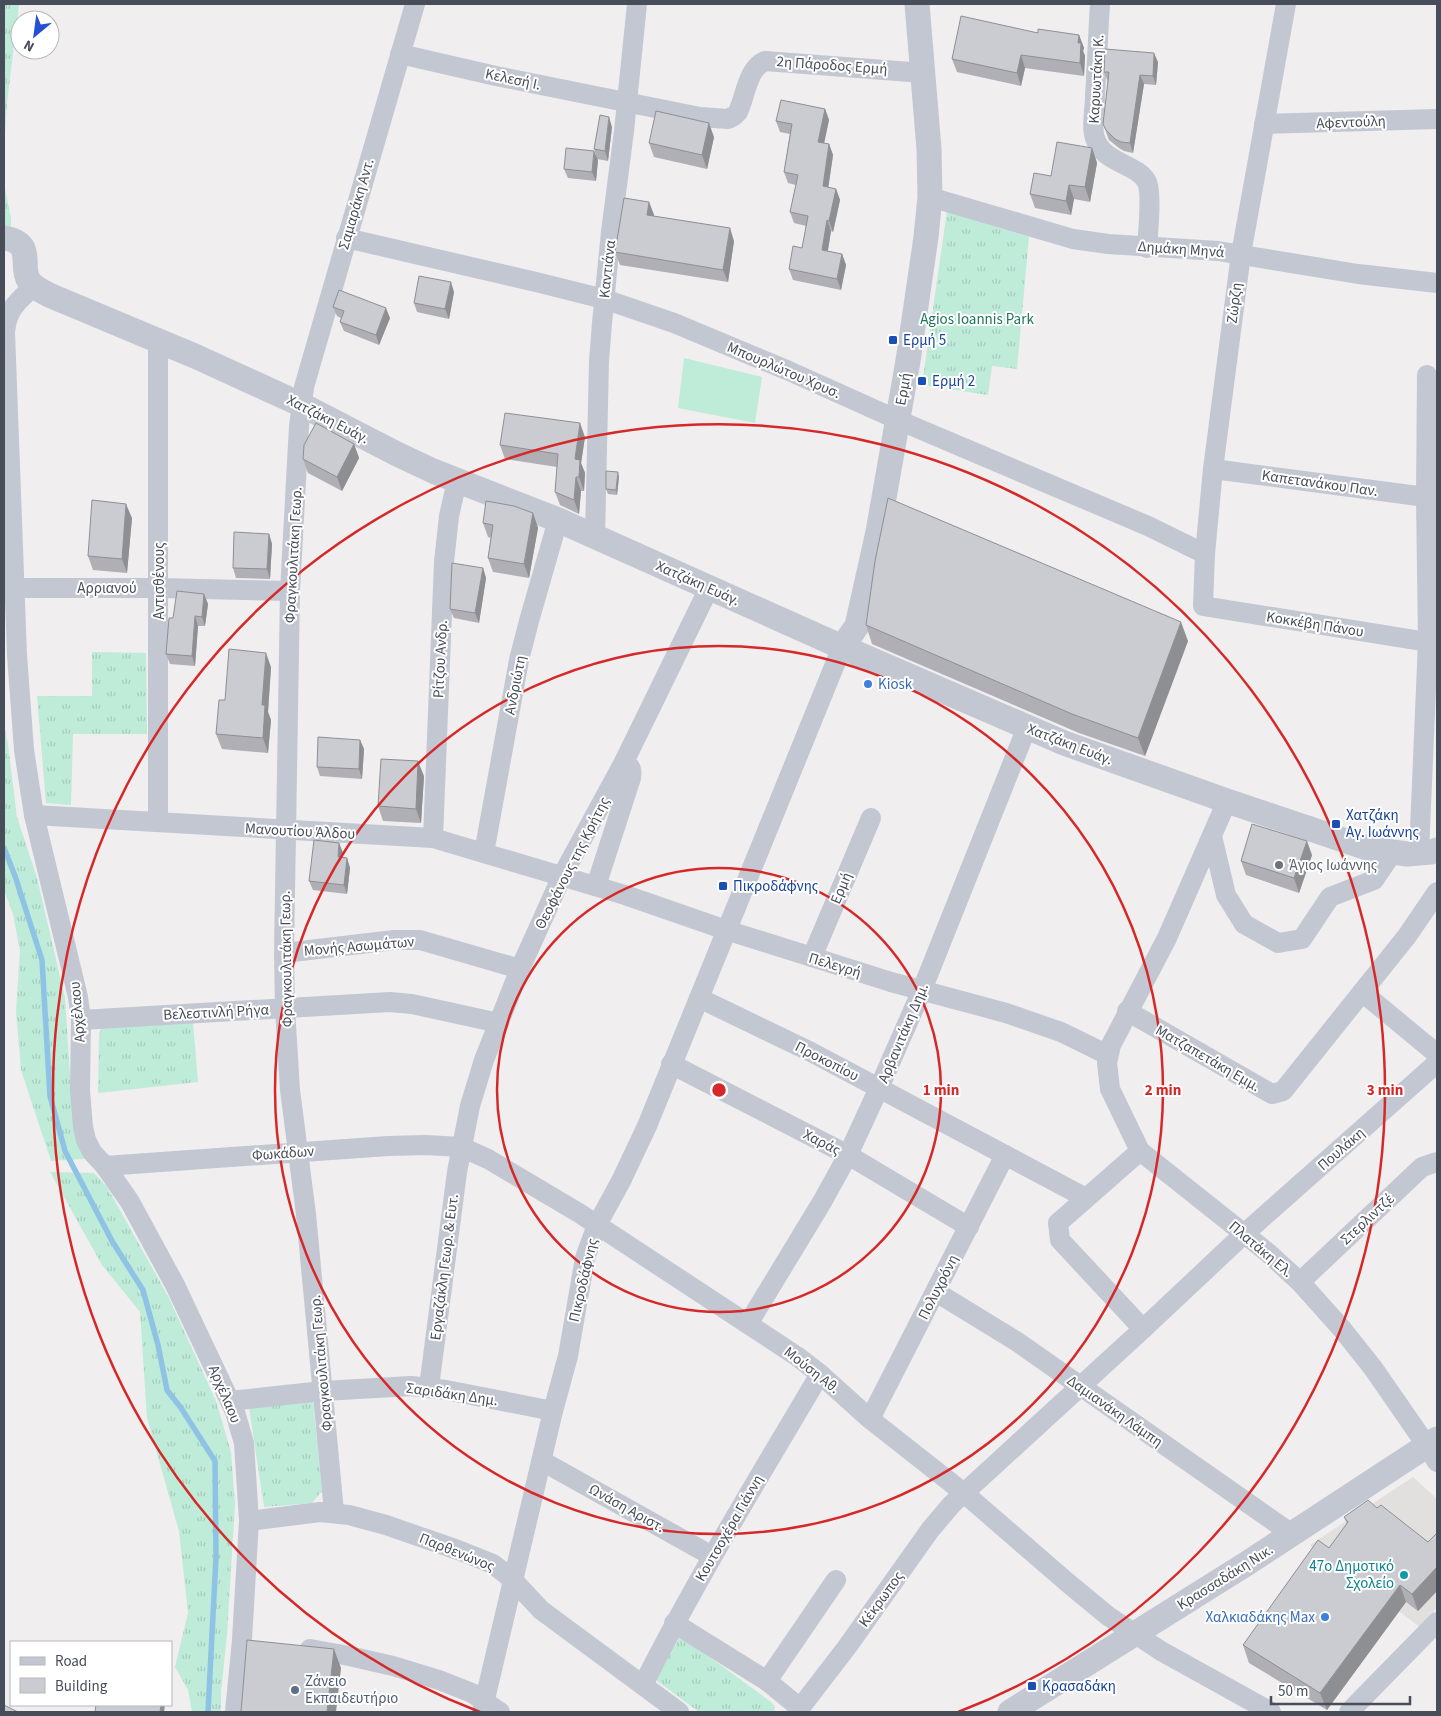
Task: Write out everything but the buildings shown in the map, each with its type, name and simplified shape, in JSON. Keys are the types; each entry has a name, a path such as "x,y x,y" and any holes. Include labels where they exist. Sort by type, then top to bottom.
{"street":[{"name":"Σαμαράκη Αντ.","path":"302,405 304,387 415,4"},
{"name":"Καντιάνα","path":"595,537 599,360 610,232 627,103 637,4"},
{"name":"Ερμή","path":"842,647 857,626 878,532 921,278 930,197 930,150 917,4"},
{"name":"Καρυωτάκη Κ.","path":"1100,4 1095,137 1105,154 1139,174 1147,183 1149,198 1147,248"},
{"name":"Ζώρζη","path":"1203,606 1205,554 1213,469 1241,254 1286,4"},
{"name":"Κελεσή Ι.","path":"400,54 627,103"},
{"name":"2η Πάροδος Ερμή","path":"627,103 700,117 728,119 738,112 754,70 758,65 769,60 924,73"},
{"name":"Αφεντούλη","path":"1264,124 1437,120"},
{"name":"Δημάκη Μηνά","path":"930,197 1073,239 1147,248 1218,251 1358,274 1437,283"},
{"path":"4,238 14,241 23,249 27,276 34,286"},
{"name":"Μπουρλώτου Χρυσ.","path":"346,238 604,299 674,323 790,371 898,420 1148,526 1205,554"},
{"name":"Χατζάκη Ευάγ.","path":"34,286 86,311 158,340 302,405 404,458 558,520 842,647 1027,727 1091,753 1370,849 1432,855"},
{"name":"Αρχέλαου","path":"34,286 12,309 8,316 5,332 14,543 14,588 23,741 34,815 73,973 81,1020 79,1080 84,1127 89,1146 130,1202 175,1285 235,1412 244,1443 249,1520 251,1641 235,1712"},
{"name":"Αντισθένους","path":"158,340 158,822"},
{"path":"1427,375 1426,497 1432,569 1428,642 1432,855"},
{"name":"Φραγκουλιτάκη Γεωρ.","path":"302,405 299,426 290,591 284,953 285,1008 290,1090 306,1214 334,1512"},
{"name":"Καπετανάκου Παν.","path":"1213,469 1426,497"},
{"name":"Ρίτζου Ανδρ.","path":"433,838 444,562 449,516 458,481"},
{"name":"Ανδριώτη","path":"484,853 519,660 558,520"},
{"name":"Αρριανού","path":"14,588 159,588 290,591"},
{"name":"Θεοφάνους της Κρήτης","path":"461,1147 473,1093 520,969 562,876 624,762 709,588"},
{"name":"Κοκκέβη Πάνου","path":"1203,606 1428,642"},
{"name":"Πικροδάφνης","path":"489,1708 513,1580 568,1356 585,1258 597,1225 621,1181 643,1133 842,647"},
{"name":"Αρβανιτάκη Δημ.","path":"748,1324 848,1155 880,1088 922,990 1027,727"},
{"path":"596,886 631,778 632,769 624,762"},
{"path":"1108,1055 1111,1044 1127,1012 1160,954 1227,801"},
{"name":"Μανουτίου Άλδου","path":"34,815 433,838 562,876"},
{"name":"Ερμή","path":"812,957 871,818"},
{"path":"1212,836 1226,895 1244,924 1278,943 1302,939 1330,897 1374,880 1393,852"},
{"name":"Πελεγρή","path":"562,876 891,982 982,1005 1030,1020 1074,1037 1108,1055"},
{"name":"Ματζαπετάκη Εμμ.","path":"1127,1012 1272,1094 1283,1091 1408,936 1437,892"},
{"name":"Μονής Ασωμάτων","path":"284,953 394,940 420,940 520,969"},
{"path":"1362,992 1437,1054"},
{"name":"Προκοπίου","path":"699,998 880,1088 1086,1198"},
{"name":"Βελεστινλή Ρήγα","path":"81,1020 377,1002 403,1003 499,1022"},
{"name":"Πλατάκη Ελ.","path":"1108,1055 1107,1071 1110,1089 1140,1151 1244,1234 1300,1282 1342,1329 1434,1449"},
{"name":"Χαράς","path":"671,1064 848,1155 969,1228"},
{"name":"Πουλάκη","path":"1081,1386 1244,1234 1437,1064"},
{"name":"Φωκάδων","path":"105,1166 388,1146 444,1145 461,1147"},
{"name":"Μούση Αθ.","path":"461,1147 488,1159 597,1225 748,1324 820,1374 870,1419 964,1493 1090,1602 1134,1634 1272,1712"},
{"name":"Εργαζάκλη Γεωρ. & Ευτ.","path":"428,1387 461,1147"},
{"path":"1140,1151 1058,1223 1060,1240 1144,1329"},
{"name":"Πολυχρόνη","path":"870,1419 1006,1156"},
{"name":"Στερλιντζέ","path":"1300,1282 1422,1167 1437,1162"},
{"name":"Δαμιανάκη Λάμπη","path":"936,1292 1016,1341 1292,1534"},
{"name":"Κουτσοχέρα Γιάννη","path":"643,1685 674,1623 712,1556 820,1374"},
{"name":"Σαριδάκη Δημ.","path":"230,1401 323,1391 412,1386 428,1387 553,1411"},
{"name":"Κέκρωπος","path":"674,1623 767,1681 798,1710 847,1647 930,1530 964,1493 1081,1386"},
{"name":"Κρασσαδάκη Νικ.","path":"1010,1712 1292,1534 1434,1449"},
{"name":"Ωνάση Αριστ.","path":"542,1461 712,1556"},
{"name":"Παρθενώνος","path":"249,1520 334,1512 372,1521 493,1564 513,1580 541,1610 678,1712"},
{"path":"767,1681 836,1580"},
{"path":"1349,1712 1437,1622"},
{"path":"293,1647 348,1656 416,1672 459,1687 489,1708"}],"shaded area":[{"path":"1413,1477 1437,1499 1437,1608 1420,1627 1310,1545"}],"green space":[{"path":"4,4 19,4 18,10 10,10 10,60 12,60 4,148"},
{"path":"4,184 11,218 11,227 4,227"},
{"name":"Agios Ioannis Park","path":"947,211 1029,237 1017,369 992,366 988,395 922,385"},
{"path":"684,358 762,377 755,423 678,408"},
{"path":"92,652 146,653 147,734 73,734 71,805 46,803 37,696 92,696"},
{"path":"4,723 17,817 37,878 65,998 72,1105 84,1159 51,1161 21,1070 16,1011 20,951 13,914 4,890"},
{"path":"193,1023 198,1082 98,1093 99,1035 101,1028"},
{"path":"50,1172 94,1173 107,1187 169,1298 216,1401 231,1452 235,1504 221,1712 192,1712 188,1690 175,1667 188,1613 179,1531 147,1418 140,1312 102,1265"},
{"path":"313,1400 322,1491 312,1503 264,1507 249,1407"},
{"path":"679,1638 696,1647 771,1702 775,1707 774,1712 699,1712 656,1680"}],"waterway":[{"path":"4,848 42,960 50,1096 65,1151 112,1241 143,1290 158,1345 167,1390 181,1408 215,1461 216,1557 208,1712"}],"place":[{"name":"Ερμή 5","path":"893,340"},
{"name":"Ερμή 2","path":"922,381"},
{"name":"Kiosk","path":"868,684"},
{"name":"Χατζάκη Αγ. Ιωάννης","path":"1336,824"},
{"name":"Άγιος Ιωάννης","path":"1279,865"},
{"name":"Πικροδάφνης","path":"723,886"},
{"name":"47ο Δημοτικό Σχολείο","path":"1404,1575"},
{"name":"Χαλκιαδάκης Max","path":"1325,1617"},
{"name":"Κρασαδάκη","path":"1032,1686"},
{"name":"Ζάνειο Εκπαιδευτήριο","path":"295,1690"}]}
